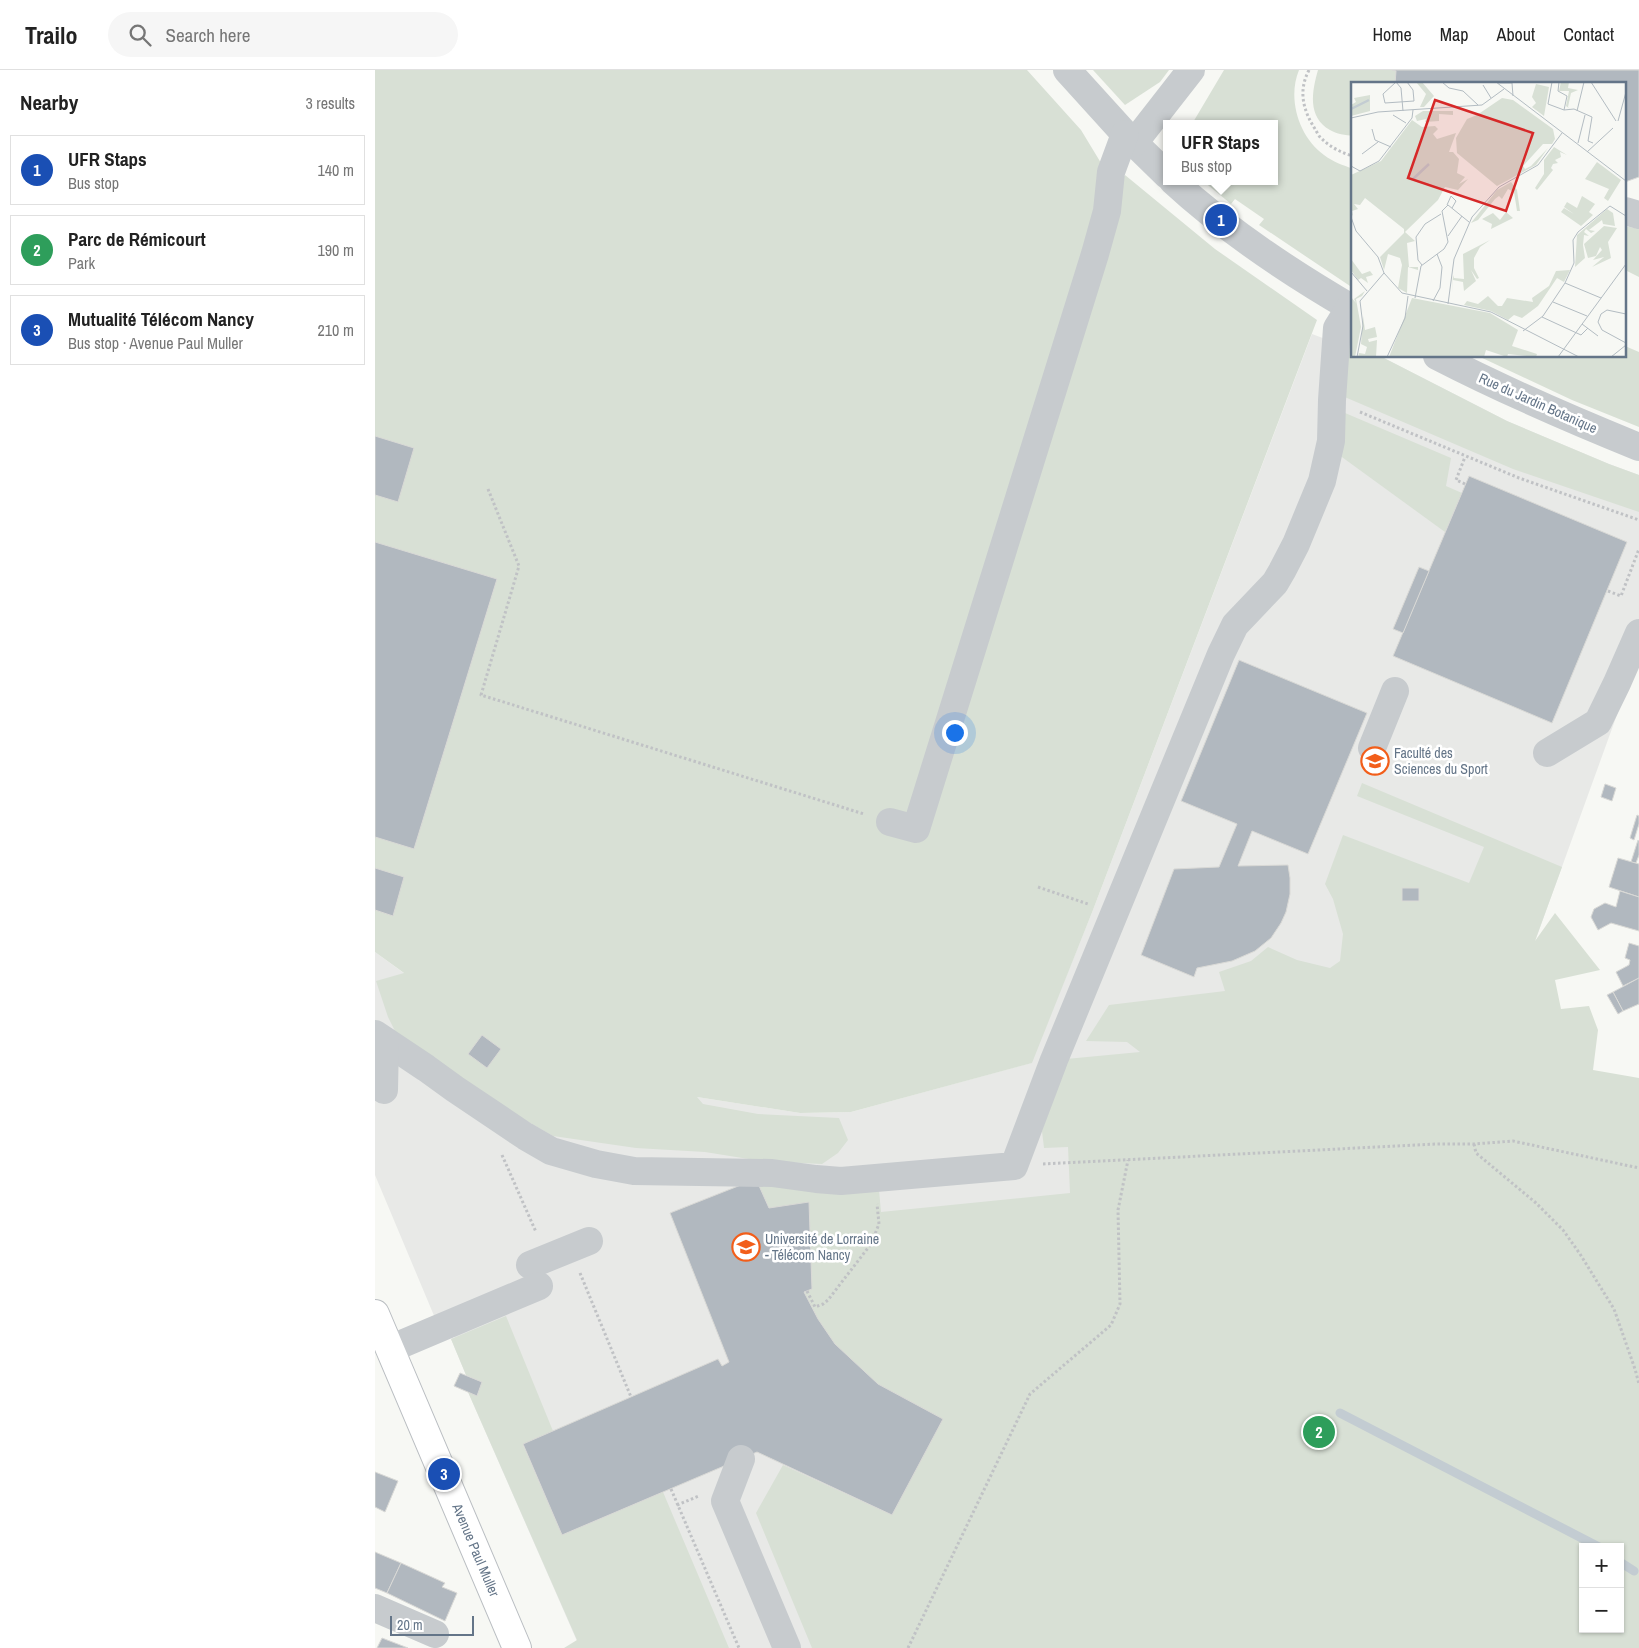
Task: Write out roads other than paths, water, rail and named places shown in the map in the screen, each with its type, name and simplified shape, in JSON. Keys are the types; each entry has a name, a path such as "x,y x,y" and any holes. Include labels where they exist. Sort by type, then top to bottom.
{"main road":[{"name":"Avenue Paul Muller","path":"375,1314 517,1648"}],"street":[{"path":"1067,70 1130,139 1163,171"},
{"path":"890,822 916,829 1095,254 1107,211 1111,172 1130,139 1191,70"},
{"path":"380,1038 525,1136 551,1151 596,1164 634,1170 772,1172 841,1181 1014,1166 1054,1060 1221,654 1235,625 1275,583 1296,544 1322,481 1331,441 1337,328 1351,308 1249,242 1178,185"},
{"name":"Rue du Jardin Botanique","path":"1441,358 1551,410 1639,447"},
{"path":"1547,753 1598,722 1639,633"},
{"path":"1372,748 1395,691"},
{"path":"380,1038 384,1090"},
{"path":"390,1349 478,1312 589,1240"},
{"path":"741,1459 725,1501 787,1648"},
{"path":"375,1608 435,1634"}],"waterway":[{"path":"1340,1413 1591,1543"},
{"path":"1624,1565 1634,1571"}],"place":[{"name":"UFR Staps","path":"1221,220"},
{"name":"Faculté des Sciences du Sport","path":"1375,761"},
{"name":"Université de Lorraine - Télécom Nancy","path":"746,1247"},
{"name":"Parc de Rémicourt","path":"1319,1432"},
{"name":"Mutualité Télécom Nancy","path":"444,1474"}]}
